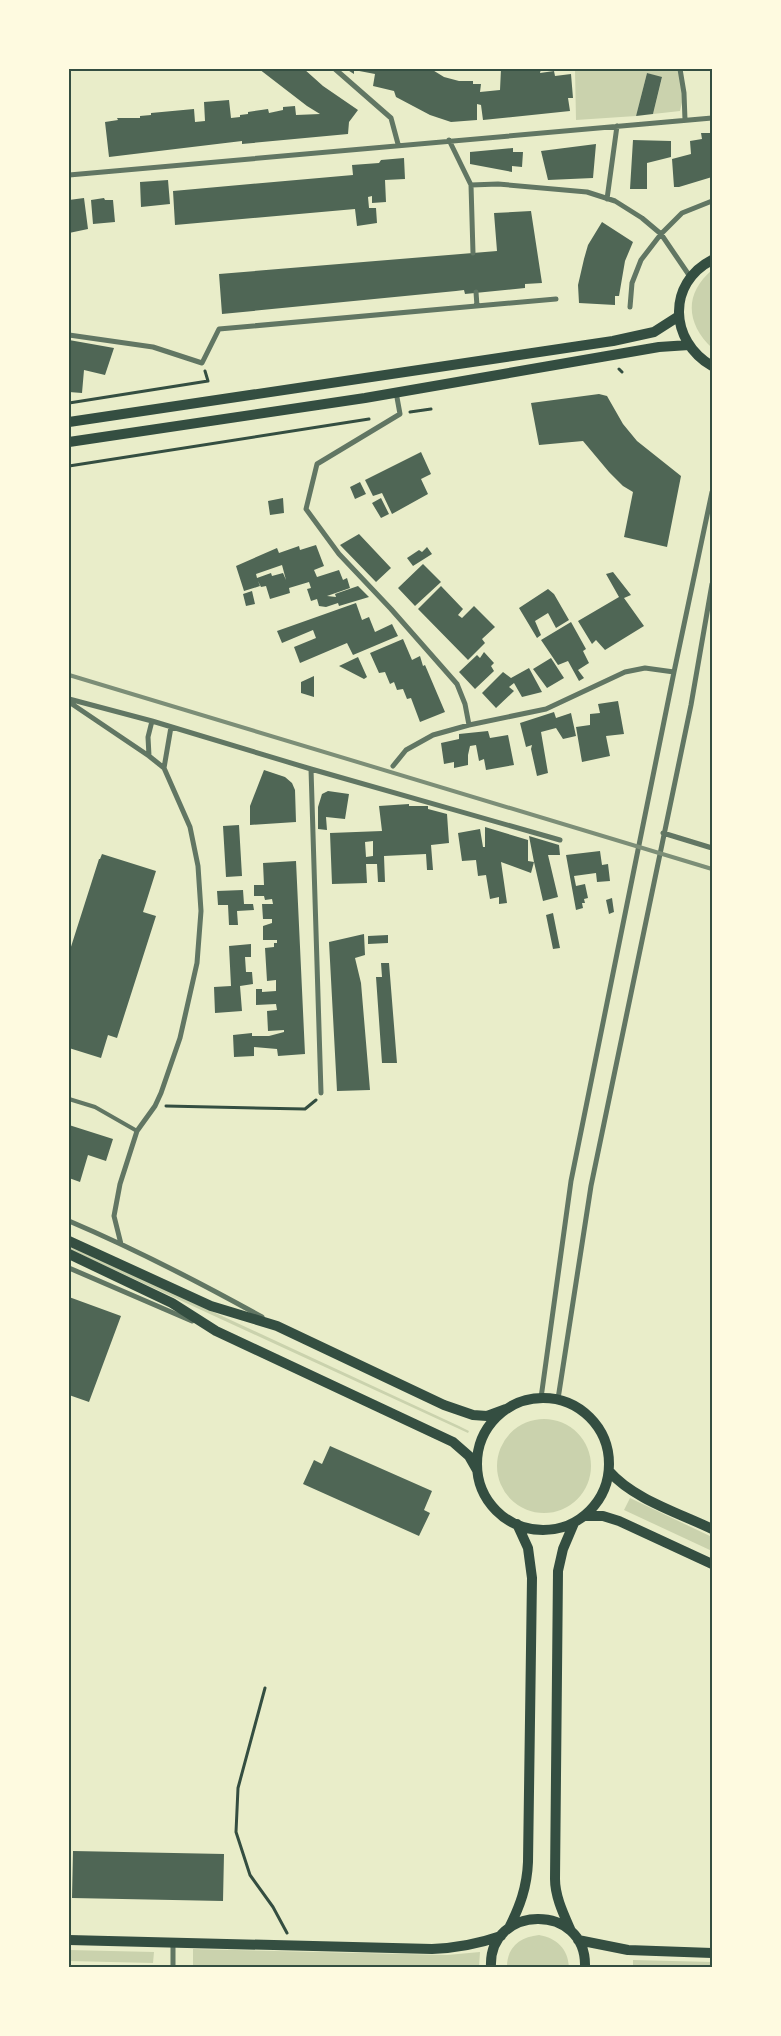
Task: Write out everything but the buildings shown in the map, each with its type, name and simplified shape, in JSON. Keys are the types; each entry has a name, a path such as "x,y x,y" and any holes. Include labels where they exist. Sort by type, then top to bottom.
{"main road":[{"path":"712,260 697,270 690,278 681,296 679,316 680,327 689,345 695,354 712,366"},
{"path":"69,422 613,341 654,332 679,316"},
{"path":"69,442 396,392 659,347 689,345"},
{"path":"69,1241 212,1306 277,1326 444,1405 472,1415 488,1416 523,1401 541,1398 558,1399 573,1405 586,1413 598,1425 607,1447 610,1471 605,1488 596,1504 574,1523 546,1530 531,1529 517,1524 502,1515 490,1503 482,1488 478,1470 478,1453 483,1436 493,1421 506,1409"},
{"path":"69,1254 172,1303 216,1331 453,1442 469,1456 478,1470"},
{"path":"610,1471 619,1482 634,1492 712,1529"},
{"path":"584,1516 603,1516 619,1521 712,1564"},
{"path":"574,1523 563,1549 558,1571 555,1887 571,1931 583,1950 585,1967"},
{"path":"509,1928 526,1889 528,1862 532,1578 528,1548 517,1524"},
{"path":"491,1967 492,1953 501,1936 509,1928 524,1920 541,1918 552,1920 571,1931"},
{"path":"69,1940 432,1949 460,1948 501,1936"},
{"path":"578,1940 628,1950 712,1954"}],"street":[{"path":"335,69 391,118 398,144"},
{"path":"680,69 684,93 685,120"},
{"path":"69,175 398,144 712,118"},
{"path":"607,198 616,126"},
{"path":"448,140 471,185 472,253"},
{"path":"471,185 498,184 586,192 615,201 642,218 661,234 690,278"},
{"path":"630,307 632,283 641,260 661,234 682,213 712,201"},
{"path":"476,292 477,306"},
{"path":"69,335 153,346 202,363 219,329 556,298"},
{"path":"396,392 400,414 317,464 306,509 339,554 391,609 457,684 465,704 469,725"},
{"path":"541,1398 571,1181 712,492"},
{"path":"558,1399 591,1186 690,705 712,584"},
{"path":"393,766 406,750 433,735 469,725 546,709 625,672 645,668 674,672"},
{"path":"69,700 152,721 311,769 560,840"},
{"path":"69,700 164,768 190,827 198,866 201,911 197,962 180,1038 155,1106 137,1131 120,1184 114,1216 121,1244"},
{"path":"149,756 148,737 152,721"},
{"path":"164,768 171,727"},
{"path":"311,769 321,1093"},
{"path":"663,833 712,848"},
{"path":"69,1221 121,1244 220,1294 277,1326"},
{"path":"69,1268 216,1331"},
{"path":"173,1943 173,1967"}],"lane":[{"path":"69,1099 95,1108 137,1131"}],"path":[{"path":"69,403 208,381 202,363"},
{"path":"400,414 431,409"},
{"path":"69,466 371,418"},
{"path":"155,1106 305,1109 315,1103 321,1093"},
{"path":"264,1688 238,1788 236,1832 250,1875 273,1907 294,1946"}],"green space":[{"path":"575,69 682,69 683,98 680,111 653,114 662,78 647,73 636,116 576,120"},
{"path":"712,270 712,348 697,329 692,309 697,289"},
{"path":"69,1245 469,1431 468,1433 69,1249"},
{"path":"544,1419 562,1423 577,1433 587,1448 591,1466 587,1484 577,1499 562,1509 544,1513 526,1509 511,1499 501,1484 497,1466 501,1448 511,1433 526,1423"},
{"path":"630,1498 712,1537 712,1551 624,1510"},
{"path":"539,1935 545,1936 560,1945 564,1950 569,1967 507,1967 509,1954 516,1944 526,1938"},
{"path":"193,1949 447,1955 480,1952 479,1967 193,1966"},
{"path":"69,1950 154,1952 153,1963 69,1961"},
{"path":"633,1960 712,1962 712,1967 633,1967"}],"railway":[{"path":"69,675 712,869"}]}
